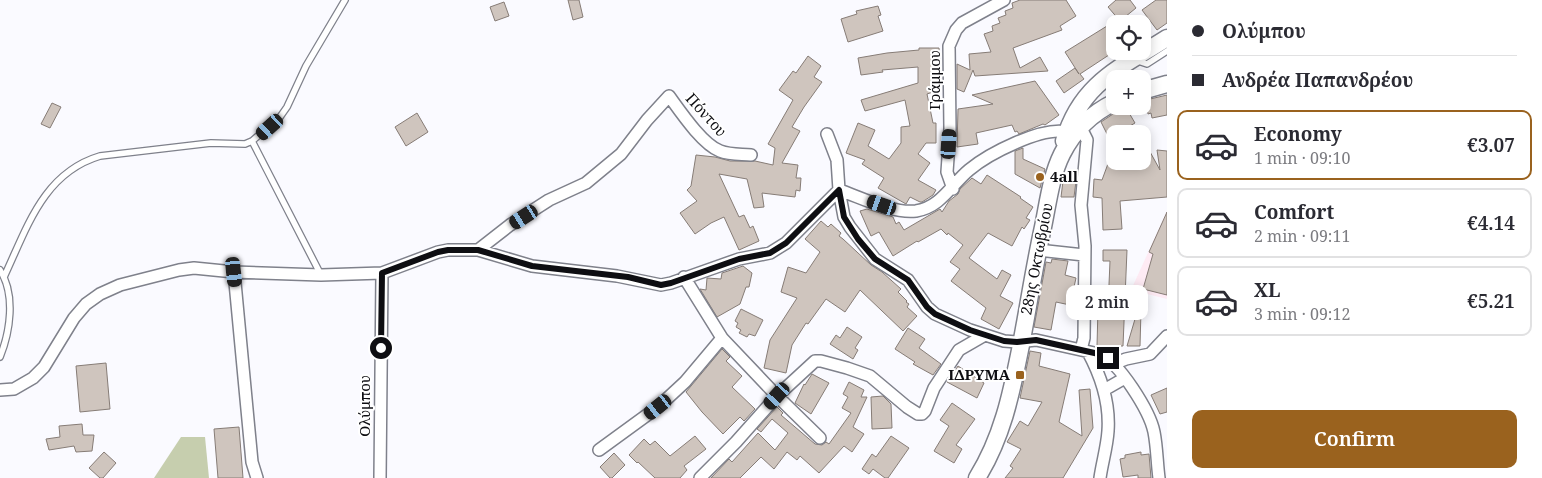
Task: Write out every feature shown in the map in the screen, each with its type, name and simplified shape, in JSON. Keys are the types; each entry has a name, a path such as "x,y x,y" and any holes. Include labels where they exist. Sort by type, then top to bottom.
{"main road":[{"path":"1073,131 1078,106 1088,94 1112,73 1167,38"},
{"path":"1151,88 1167,84"},
{"path":"1088,94 1088,109 1093,114"},
{"path":"1073,131 1093,114 1106,107"},
{"name":"28ης Οκτωβρίου","path":"977,478 1003,424 1054,180 1062,153 1073,131"}],"street":[{"name":"Γράμμου","path":"953,189 947,172 950,129 949,46 956,30 962,23 1004,0"},
{"name":"Πόντου","path":"478,250 510,225 549,200 586,183 621,154 647,120 669,96 690,124 717,150 727,153 751,155"},
{"path":"839,190 897,210 915,211 933,206 953,189 969,170 1001,150 1047,132 1059,130 1084,134 1087,140 1081,205 1084,255 1084,351 1098,370 1104,390 1108,416 1108,432 1100,478"},
{"path":"827,134 837,160 839,190 844,217 858,239 875,259 908,280 927,307 935,314 1004,341 1021,342 1036,340 1102,355 1125,378 1152,424 1159,478"},
{"path":"0,390 14,389 33,378 44,367 74,318 86,304 100,294 120,286 179,270 194,268 234,272 321,275 382,273 438,252 478,250 532,266 616,276 661,285 739,259 770,253 786,243 839,190"},
{"path":"1038,250 1084,255"},
{"path":"234,272 252,462 257,478"},
{"name":"Ολύμπου","path":"380,478 382,273"},
{"path":"684,277 722,338 820,438"},
{"path":"700,478 736,442 777,396 815,361 821,361 870,376 907,407 918,414 922,414 934,388 959,350 985,335"},
{"path":"1113,364 1150,354 1167,336"},
{"path":"599,450 658,407 685,382 722,338"},
{"path":"1104,390 1125,378"}],"lane":[{"path":"4,277 37,206 47,192 65,174 86,160 100,156 202,144 245,144 267,130 284,112 306,66 345,0"},
{"path":"1138,61 1147,64 1167,51"},
{"path":"252,141 321,275"},
{"path":"0,270 4,277 8,295 10,319 0,357"}],"shaded area":[{"path":"1167,211 1167,299 1131,290"}],"green space":[{"path":"181,437 205,437 209,478 154,478"}],"building":[{"path":"568,0 579,0 583,17 573,20"},
{"path":"1020,0 1066,0 1076,16 1060,26 1062,30 1013,48 1020,68 1040,57 1048,71 975,76 973,70 964,92 957,89 957,64 970,70 969,54 991,52 984,34 993,31 992,26 1000,23 998,18 1006,15 1005,11 1013,8 1012,3"},
{"path":"1116,0 1130,0 1136,8 1127,15 1115,15 1108,7"},
{"path":"1156,0 1167,0 1167,23 1157,30 1151,22 1151,15 1146,15 1142,10"},
{"path":"504,2 509,16 495,21 490,7"},
{"path":"878,6 881,15 878,16 883,31 848,42 841,19 857,14 856,11"},
{"path":"1106,27 1106,57 1080,74 1084,79 1064,93 1056,81 1075,68 1079,74 1065,52"},
{"path":"919,48 939,48 941,82 936,80 939,90 927,94 933,123 936,123 936,143 926,143 918,154 930,163 918,180 936,190 933,195 922,202 910,197 906,204 878,188 884,178 862,164 865,160 846,153 858,123 875,130 868,146 889,159 901,143 901,127 910,126 905,100 865,111 861,100 918,83 918,67 882,70 883,72 861,75 858,58 919,50"},
{"path":"808,56 821,66 814,77 822,82 792,127 800,131 782,163 798,165 796,178 801,178 800,191 796,190 795,197 762,193 764,207 754,208 747,179 719,174 739,217 744,215 750,228 753,226 759,241 739,250 724,217 695,234 680,213 697,201 687,190 691,186 696,155 730,161 755,161 773,165 775,148 768,144 793,100 779,90 793,71 796,73"},
{"path":"1035,81 1059,115 1045,125 1043,124 1019,134 1017,131 1015,132 1012,125 976,133 978,144 957,147 958,109 993,104 972,95"},
{"path":"1167,95 1167,115 1152,118 1151,99"},
{"path":"52,103 61,107 50,128 41,124"},
{"path":"417,113 428,132 406,146 395,127"},
{"path":"1112,115 1130,115 1135,123 1132,125 1106,125 1106,132 1101,122"},
{"path":"1023,148 1023,159 1045,169 1040,188 1015,174 1015,151"},
{"path":"1157,150 1167,151 1167,197 1120,201 1122,229 1103,230 1102,198 1093,197 1094,179 1102,180 1106,169 1151,170 1151,154 1160,170"},
{"path":"987,175 1033,207 1026,218 1030,220 1024,229 1022,227 1012,246 988,233 969,258 997,279 1002,270 1011,275 1000,296 1013,303 999,329 981,319 986,308 951,281 960,269 950,262 963,245 941,229 893,256 879,232 871,236 860,211 867,209 893,217 896,224 899,222 904,230 940,209 942,212 949,201 972,178 981,184"},
{"path":"1063,181 1076,181 1074,197 1061,197"},
{"path":"1167,212 1167,295 1143,289 1153,254 1149,252"},
{"path":"821,221 828,227 831,224 841,233 839,236 901,289 898,292 909,304 907,307 917,316 903,331 860,290 845,312 826,299 808,324 806,323 792,345 786,373 764,368 770,340 797,298 781,292 788,267 806,273 820,252 805,239"},
{"path":"1103,250 1127,250 1123,346 1097,346 1098,308 1108,308 1110,261 1103,261"},
{"path":"1052,259 1068,261 1065,275 1076,278 1070,305 1056,302 1051,330 1034,327 1046,262 1051,263"},
{"path":"743,266 752,273 749,287 746,287 740,304 717,317 700,289 706,290 707,278 721,279 722,273"},
{"path":"741,309 763,320 755,336 749,334 747,337 739,333 741,330 736,327 738,323 735,321"},
{"path":"1138,309 1141,310 1140,346 1127,346"},
{"path":"847,327 862,337 855,348 858,350 853,359 830,344 836,335 840,338"},
{"path":"908,328 925,339 919,348 941,364 933,375 913,364 915,362 895,349"},
{"path":"722,349 730,357 726,361 742,376 732,387 755,409 744,421 740,417 723,434 686,392"},
{"path":"1030,351 1041,353 1039,366 1070,374 1059,422 1082,436 1079,390 1090,389 1093,428 1063,478 1005,478 1013,468 1010,466 1021,449 1007,442 1020,421 1028,426 1042,402 1020,398"},
{"path":"106,363 110,409 80,412 76,366"},
{"path":"958,366 984,383 977,398 947,382"},
{"path":"812,374 829,383 811,414 795,403 804,384"},
{"path":"849,382 864,390 861,397 867,397 853,427 864,434 852,452 844,446 819,473 800,456 797,460 787,452 774,469 761,457 740,478 711,478 729,459 732,462 758,433 775,450 788,433 772,419 761,432 757,429 777,407 783,413 781,415 815,444 822,445 826,442 829,444 851,413 842,408 848,397 843,394"},
{"path":"1167,388 1167,412 1160,414 1151,395"},
{"path":"883,396 891,404 892,428 872,429 871,397"},
{"path":"952,403 975,419 956,445 962,449 954,463 934,451 949,426 940,420"},
{"path":"82,424 83,435 94,435 92,451 76,452 74,446 49,450 46,439 60,437 59,426"},
{"path":"239,427 243,478 218,478 214,429"},
{"path":"695,436 706,449 684,466 687,470 680,478 655,478 629,455 644,439 650,445 655,441 670,456"},
{"path":"891,436 909,448 888,478 885,478 873,469 869,474 862,469 872,454 876,457"},
{"path":"104,452 116,463 103,478 100,478 89,468"},
{"path":"1141,452 1141,455 1149,454 1151,478 1138,478 1138,475 1123,477 1120,459 1125,458 1125,455"},
{"path":"614,453 625,465 610,478 600,467"}],"place":[{"name":"4all","path":"1040,177"},
{"name":"ΙΔΡΥΜΑ","path":"1020,375"}],"route":[{"path":"381,348 382,273 408,264 418,258 448,250 478,250 532,266 628,277 661,285 739,259 770,253 786,243 839,190 844,217 858,239 875,259 908,280 927,307 935,314 992,338 1017,342 1036,340 1099,354 1108,358"}]}
